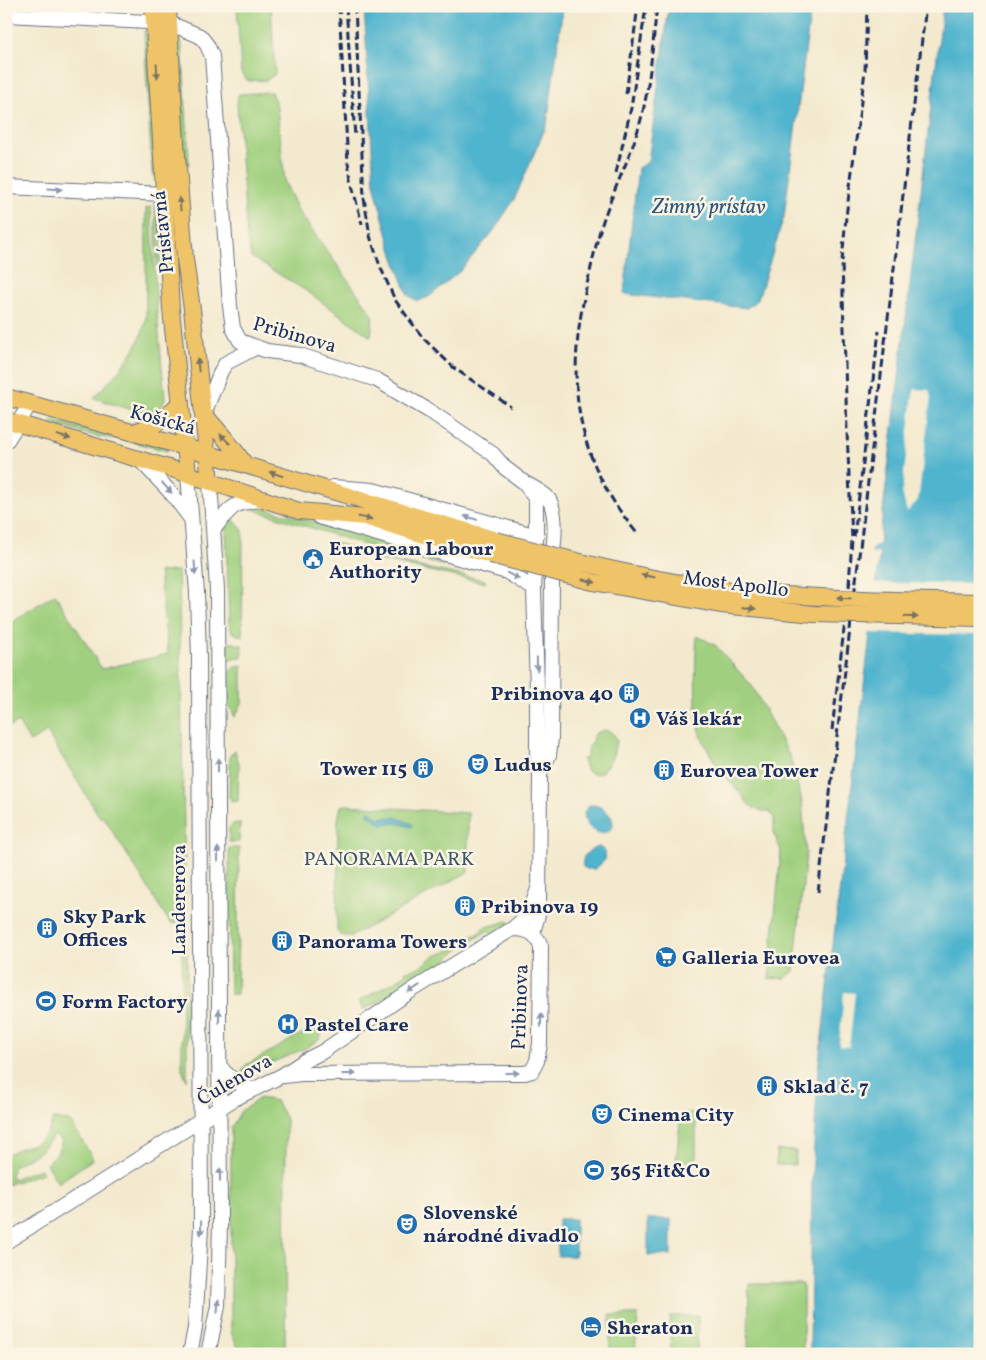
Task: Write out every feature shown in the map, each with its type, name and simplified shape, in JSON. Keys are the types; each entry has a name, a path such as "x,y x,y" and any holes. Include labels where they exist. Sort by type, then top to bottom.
{"main road":[{"name":"Prístavná","path":"168,6 159,17 164,194 171,310 185,446"},
{"name":"Prístavná","path":"159,17 175,129 185,259 208,453"},
{"name":"Košická","path":"6,397 208,453 494,547"},
{"path":"134,432 154,425 181,402"},
{"path":"204,414 223,438 233,446 245,465"},
{"path":"12,422 188,474 299,510 365,517 494,547"},
{"name":"Landererova","path":"185,446 188,474"},
{"name":"Landererova","path":"208,453 210,482"},
{"name":"Most Apollo","path":"494,547 728,590 854,599 980,602"},
{"name":"Most Apollo","path":"494,547 593,582 721,605 814,614 980,618"}],"street":[{"path":"6,15 159,17"},
{"name":"Pribinova","path":"159,17 200,36 212,56 233,328 240,341 267,351 300,354 377,380 459,430 493,454 505,468 525,483 536,500 536,539"},
{"path":"6,187 164,194"},
{"path":"204,414 226,363 257,347"},
{"path":"6,442 12,422 30,404"},
{"path":"139,459 172,494 192,519"},
{"name":"Landererova","path":"188,474 197,593 199,658 201,1228 195,1352"},
{"name":"Landererova","path":"208,1354 218,1306 220,1224 217,589 210,482"},
{"path":"525,483 546,496 551,502 553,511 555,536 553,551 536,539"},
{"name":"Košická","path":"307,484 373,490 536,539"},
{"path":"214,529 229,509 244,501 265,500"},
{"path":"299,510 359,530 507,572 534,589"},
{"path":"512,929 525,929 533,933 539,911 540,775 537,752 535,573"},
{"path":"540,775 549,755 552,739 552,577"},
{"name":"Čulenova","path":"6,1242 251,1090 281,1076 322,1052 414,989 512,929 527,916 539,885"},
{"name":"Pribinova","path":"281,1076 300,1074 525,1073 532,1071 537,1061 540,1044 542,952 539,941 533,933"},
{"path":"220,1065 225,1074 251,1090"}],"green space":[{"path":"237,6 271,6 275,74 267,80 248,81 241,73"},
{"path":"144,30 148,35 156,176 153,176 152,173"},
{"path":"176,38 182,41 189,164 184,165"},
{"path":"271,92 277,107 285,183 299,212 373,315 371,337 308,292 251,257 247,238 237,103 239,94"},
{"path":"155,201 159,206 161,266 157,267"},
{"path":"151,207 157,314 165,399 157,410 147,412 94,398 126,361 143,330 146,318 146,208"},
{"path":"52,420 77,427 98,429 167,447 167,451 123,439 98,437 51,424"},
{"path":"245,507 259,507 476,568 469,570 407,558"},
{"path":"229,517 243,530 242,637 232,632 229,623 226,530"},
{"path":"336,543 405,564 485,580 485,583 347,553 347,550 335,546"},
{"path":"178,571 186,924 170,923 103,816 101,818 99,816 47,732 30,742 18,722 6,729 6,625 55,594 102,669 168,654 159,572"},
{"path":"697,636 715,645 752,686 790,757 802,802 806,854 794,971 786,978 769,979 781,851 774,834 774,818 769,811 757,810 748,803 717,764 704,743 700,733 696,706"},
{"path":"228,642 242,645 242,657 228,660"},
{"path":"236,666 242,666 242,703 235,717 229,705 228,676 229,672"},
{"path":"605,730 615,736 617,743 615,743 610,762 603,771 597,774 591,773 587,771 582,759 586,759 592,738 596,733"},
{"path":"235,750 239,764 238,801 231,802 229,797 230,758"},
{"name":"PANORAMA PARK","path":"341,806 468,813 468,872 352,936 340,934 337,931 338,820"},
{"path":"240,823 239,842 229,842 229,828 233,824"},
{"path":"229,848 239,848 237,994 230,994"},
{"path":"508,921 511,925 493,937 489,930 455,952 443,963 363,1010 359,1001 401,978 406,971 418,967 435,956 448,951 463,939 479,933 483,928"},
{"path":"182,942 187,946 187,1080 182,1070"},
{"path":"318,1027 323,1030 319,1040 304,1049 240,1076 246,1065 312,1028"},
{"path":"260,1098 276,1101 286,1119 285,1354 252,1354 237,1346 231,1332 231,1128 241,1111"},
{"path":"681,1113 696,1114 696,1162 676,1162"},
{"path":"53,1119 69,1121 93,1159 58,1183 46,1164 58,1152 62,1140 54,1135 40,1151 16,1165 13,1169 12,1179 40,1169 43,1173 6,1185 6,1156 13,1151 39,1141 49,1130"},
{"path":"777,1150 796,1151 795,1165 776,1165"},
{"path":"749,1284 803,1284 803,1354 748,1354"},
{"path":"610,1315 638,1315 635,1354 610,1354"},
{"path":"670,1316 698,1316 697,1354 671,1354"}],"water":[{"path":"364,6 563,6 547,124 514,200 492,233 460,271 429,297 417,301 408,295 393,255 374,184"},
{"name":"Zimný prístav","path":"669,6 811,6 784,217 758,299 747,308 624,294 638,168 648,162"},
{"path":"943,6 980,6 980,1354 810,1354 812,1182 818,1070 880,552 872,553 873,547 879,545"},
{"path":"590,805 595,805 607,812 612,819 613,826 610,830 604,833 598,832 587,823 584,812"},
{"path":"369,810 379,818 395,817 412,824 412,827 397,823 381,824 368,814"},
{"path":"599,847 605,851 605,860 595,869 583,867 583,859 586,853"},
{"path":"558,1219 575,1219 575,1256 558,1256"},
{"path":"648,1219 671,1219 671,1255 648,1255"}],"pier":[{"path":"915,389 929,390 931,397 918,500 907,512 902,492"},
{"path":"874,583 980,584 980,635 868,633"},
{"path":"844,992 855,993 849,1047 839,1046"}],"railway":[{"path":"339,6 348,163 362,224"},
{"path":"346,6 355,137"},
{"path":"355,6 364,198 370,236 380,266 395,300 423,338 454,368 511,407"},
{"path":"626,94 638,6"},
{"path":"616,173 631,108 646,6"},
{"path":"636,532 614,502 597,471 586,440 579,409 576,376 577,343 582,308 600,231 633,144 645,102 657,6"},
{"path":"849,585 852,539 842,261 865,71 867,6"},
{"path":"818,892 926,6"},
{"path":"854,537 879,331"},
{"path":"832,730 850,579"}],"place":[{"name":"European Labour Authority","path":"313,559"},
{"name":"Pribinova 40","path":"629,693"},
{"name":"Váš lekár","path":"640,718"},
{"name":"Ludus","path":"478,764"},
{"name":"Tower 115","path":"423,768"},
{"name":"Eurovea Tower","path":"664,770"},
{"name":"Pribinova 19","path":"465,906"},
{"name":"Sky Park Offices","path":"47,928"},
{"name":"Panorama Towers","path":"282,941"},
{"name":"Galleria Eurovea","path":"666,957"},
{"name":"Form Factory","path":"46,1001"},
{"name":"Pastel Care","path":"288,1024"},
{"name":"Sklad č. 7","path":"767,1086"},
{"name":"Cinema City","path":"602,1114"},
{"name":"365 Fit&Co","path":"594,1170"},
{"name":"Slovenské národné divadlo","path":"407,1224"},
{"name":"Sheraton","path":"591,1327"}]}
